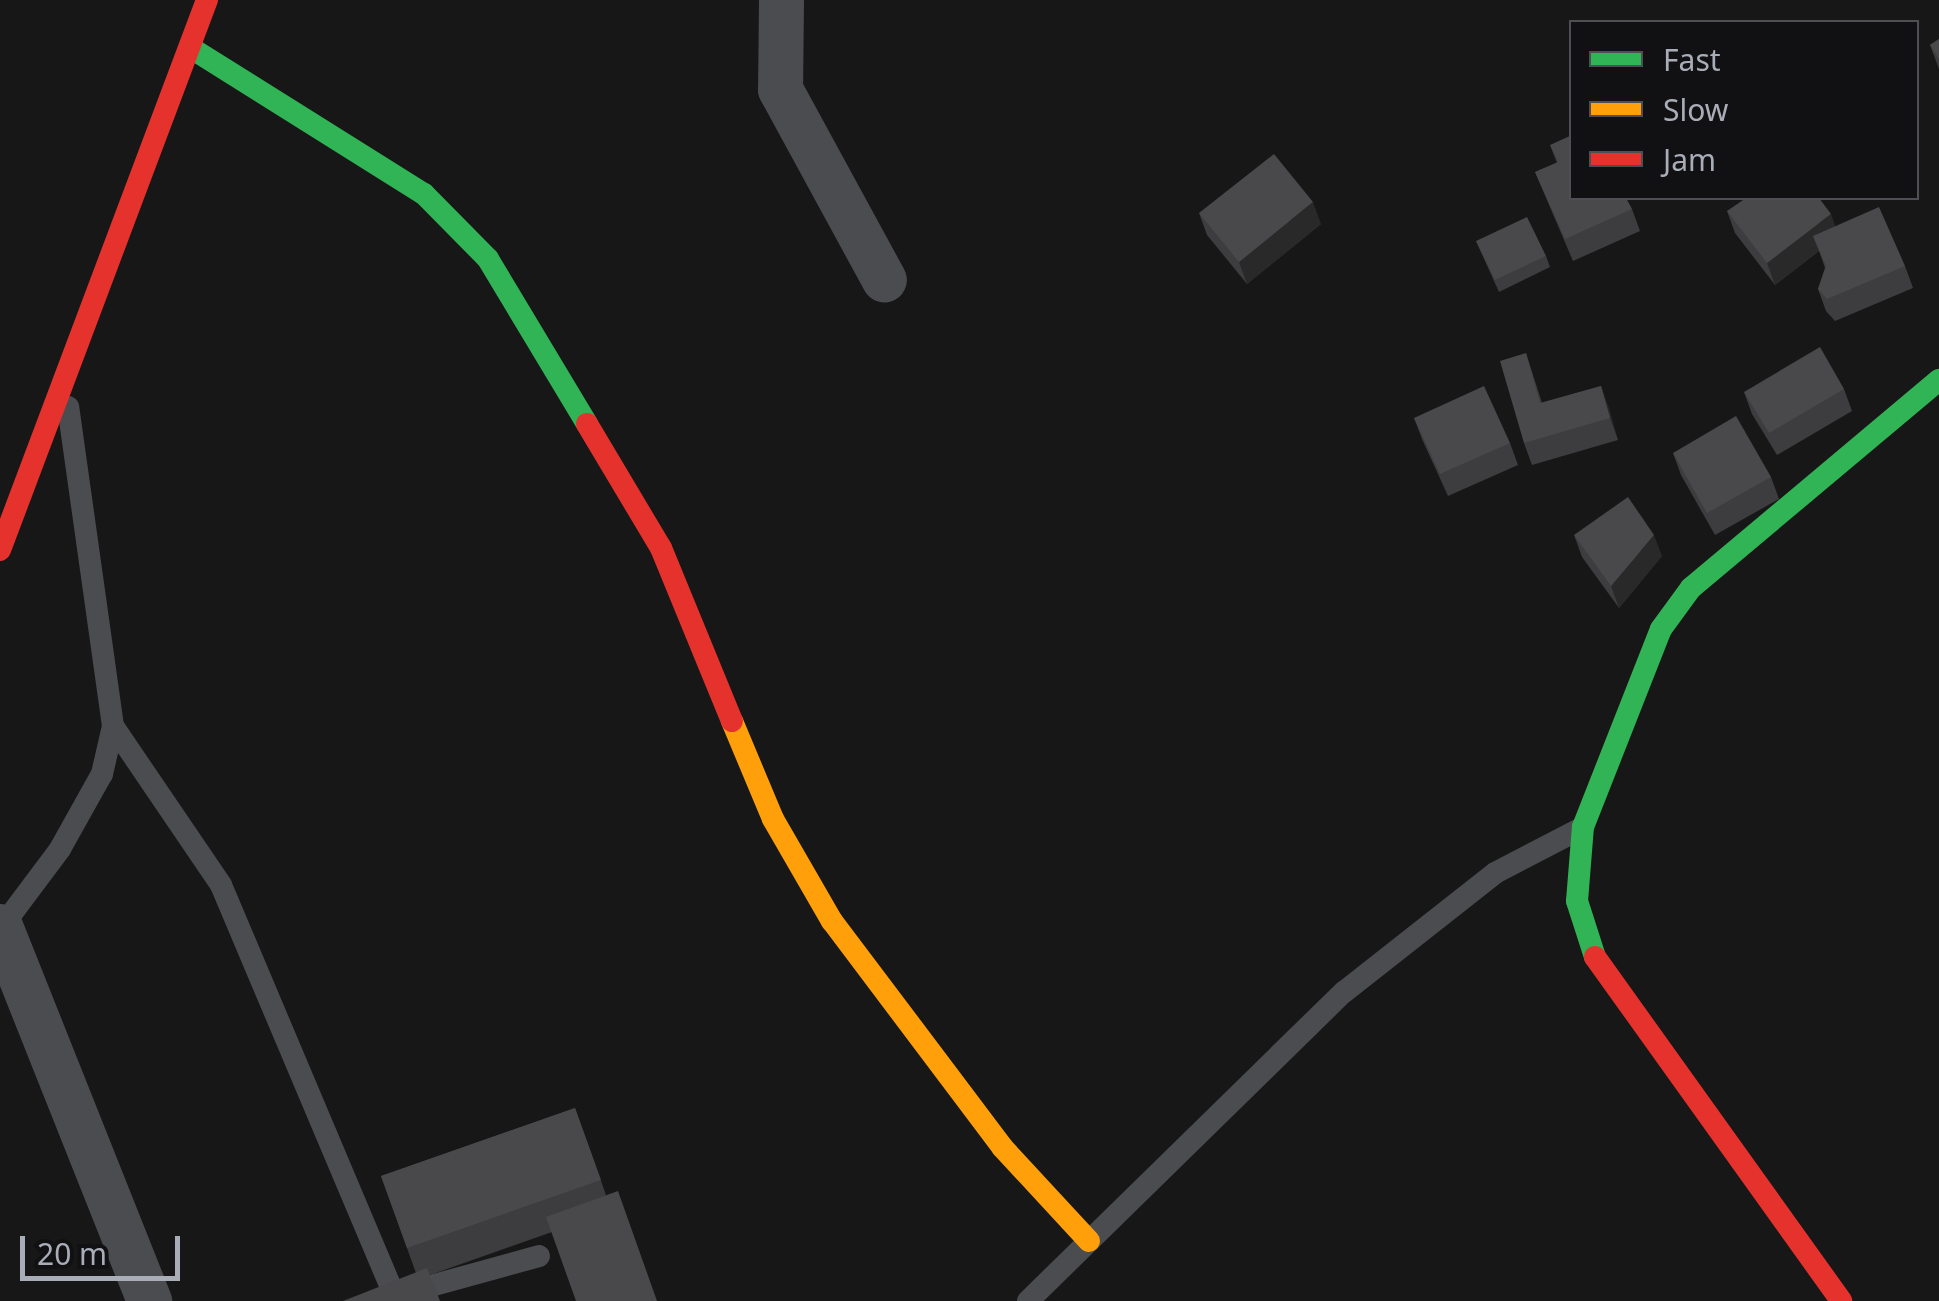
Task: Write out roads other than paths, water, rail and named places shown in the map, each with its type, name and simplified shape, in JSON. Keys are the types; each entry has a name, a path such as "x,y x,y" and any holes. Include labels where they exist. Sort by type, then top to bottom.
{"street":[{"path":"0,550 208,0"},
{"path":"781,0 780,89 884,280"},
{"path":"191,48 424,194 488,259 661,548 773,819 832,921 990,1132 1089,1241"},
{"path":"1842,1301 1593,954 1577,900 1583,827 1662,629 1691,588 1939,380"},
{"path":"0,927 149,1301"}],"lane":[{"path":"0,927 60,850 102,774 114,726 65,383"},
{"path":"114,726 221,885 385,1298 539,1256"},
{"path":"1028,1301 1344,992 1495,873 1583,827"}]}
